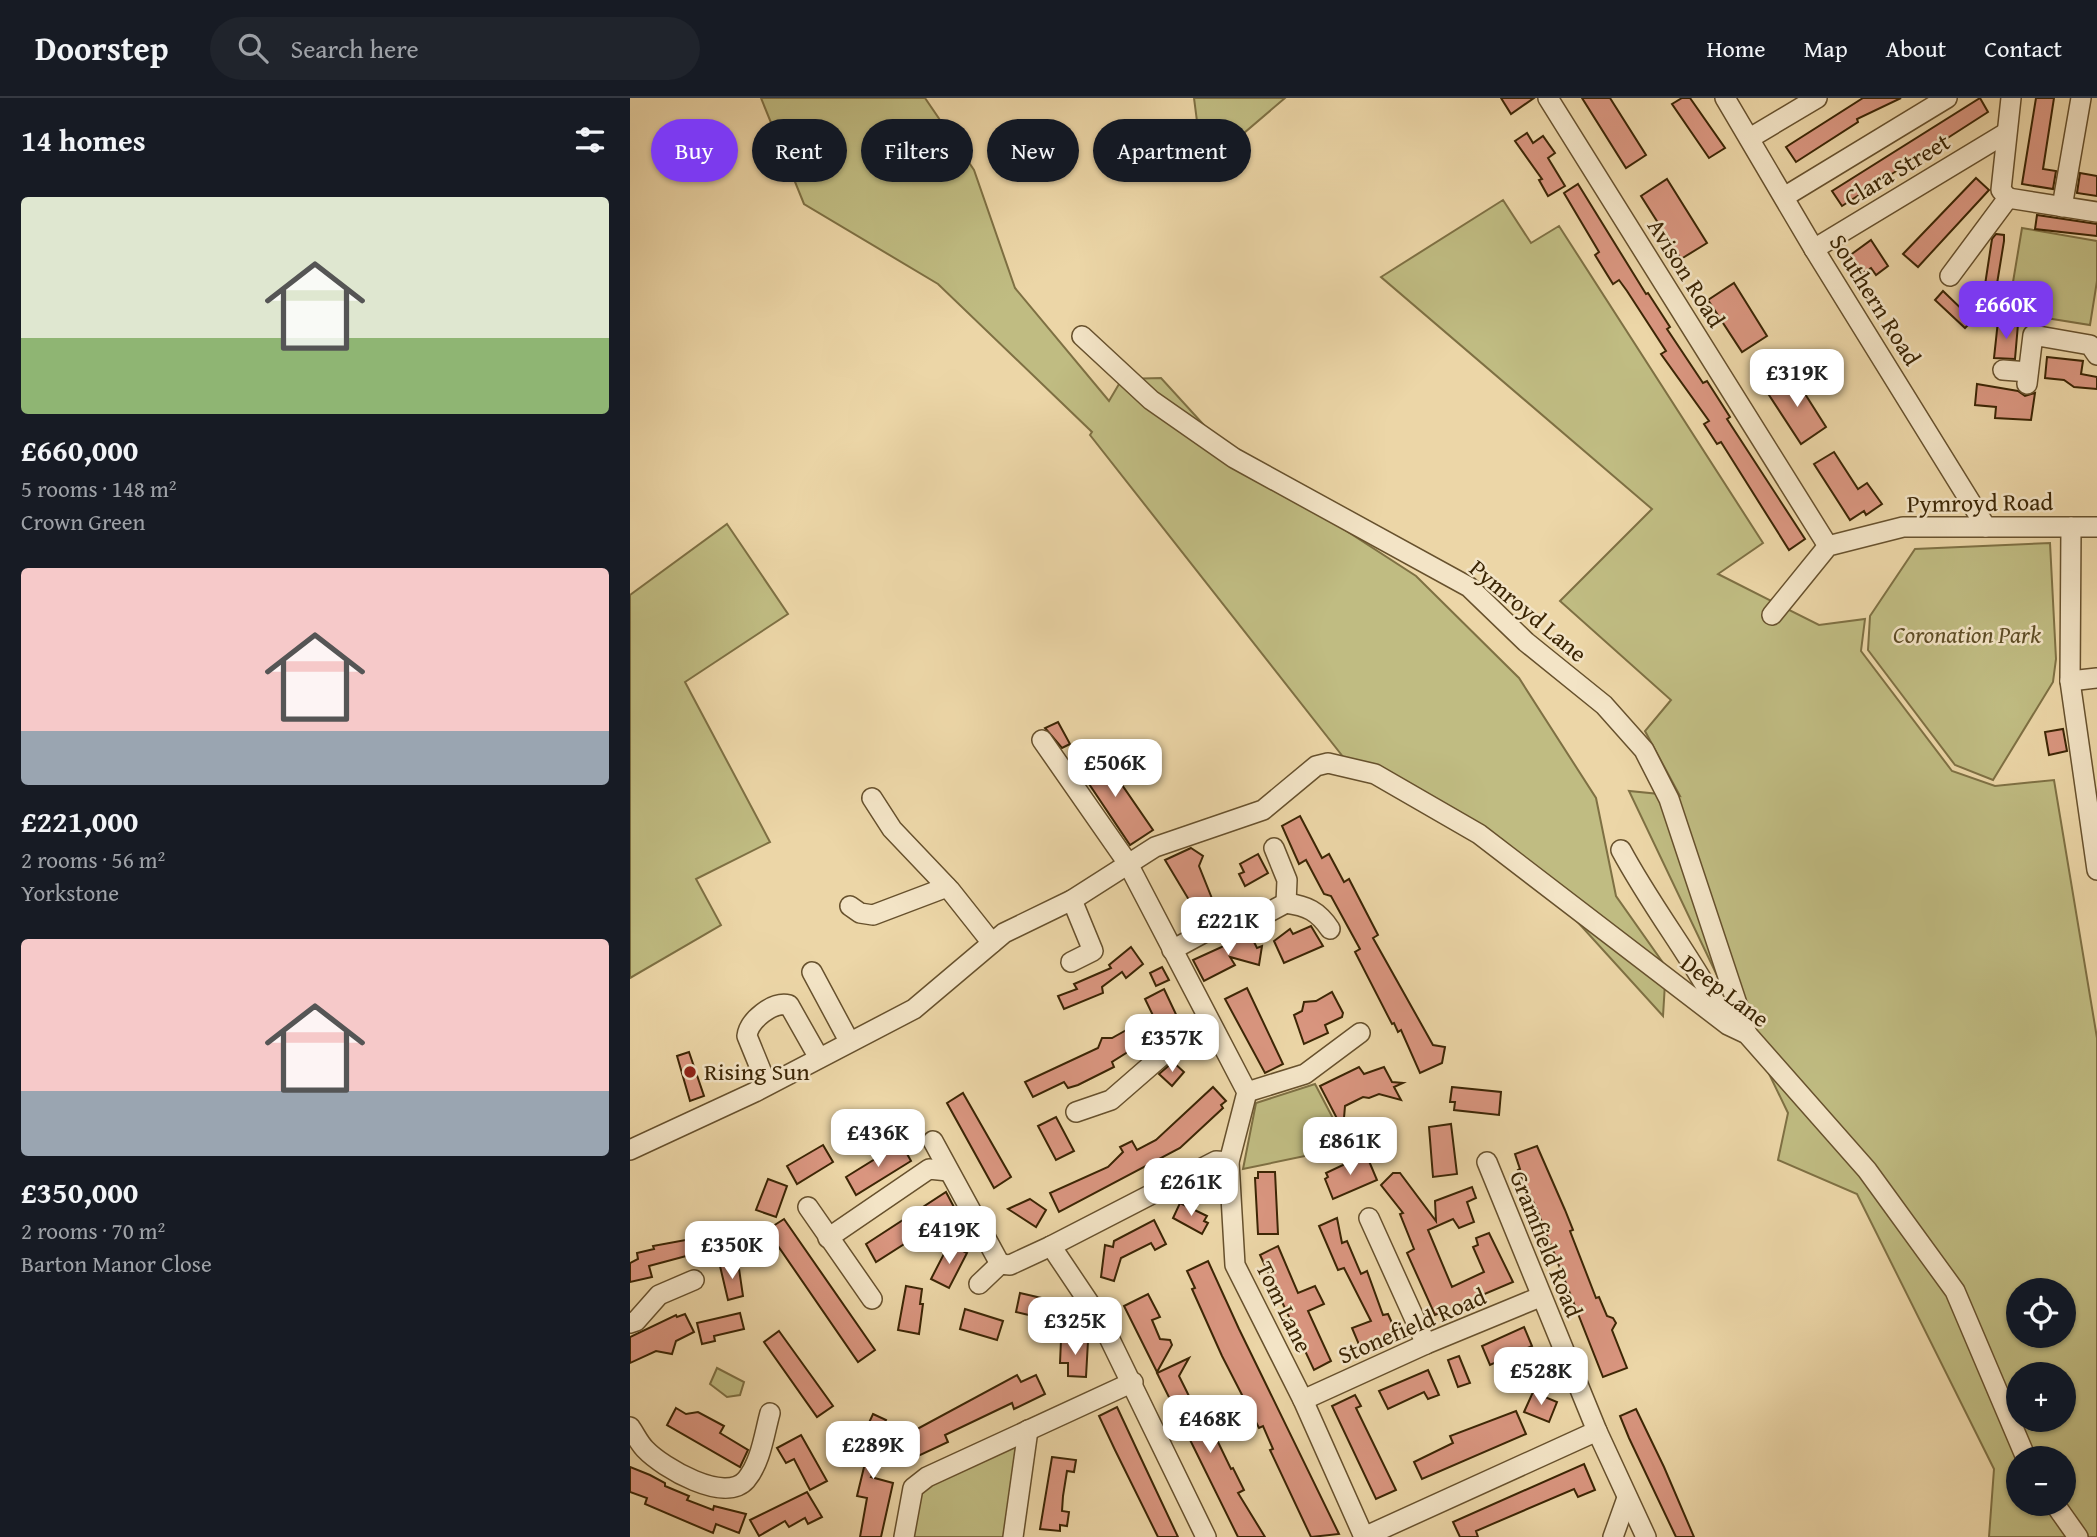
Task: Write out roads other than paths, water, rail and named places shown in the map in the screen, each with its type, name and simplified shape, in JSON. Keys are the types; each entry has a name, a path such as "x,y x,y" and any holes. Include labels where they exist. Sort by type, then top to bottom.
{"street":[{"name":"Avison Road","path":"1548,98 1828,546"},
{"name":"Southern Road","path":"1725,98 1814,249 1986,527"},
{"path":"1750,138 1817,98"},
{"path":"1784,197 1947,98"},
{"path":"2011,98 2001,190 2008,198 2097,212"},
{"path":"2062,207 2081,98"},
{"name":"Clara Street","path":"1814,249 2006,133"},
{"path":"1950,276 2008,198"},
{"path":"2003,370 2028,378 2033,335 2090,345 2097,355"},
{"name":"Pymroyd Lane","path":"1082,336 1151,400 1234,458 1469,587 1526,642 1604,705 1644,750 1669,799 1747,1034"},
{"name":"Pymroyd Road","path":"1828,546 1903,527 2097,527"},
{"path":"2071,527 2070,681 2097,870"},
{"path":"1772,615 1828,546"},
{"path":"2070,681 2097,678"},
{"path":"1042,740 1127,862 1247,1092 1305,1074 1360,1033"},
{"name":"Deep Lane","path":"1127,862 1155,846 1263,810 1316,766 1328,763 1375,774 1479,834 1728,1025 1747,1034 1867,1170 1955,1291 2021,1446"},
{"path":"872,798 892,829 947,887 992,943"},
{"path":"1273,848 1287,880 1286,903"},
{"path":"1621,850 1646,898 1700,973 1728,1025"},
{"path":"630,1150 767,1085 849,1041 868,1035 914,1009 1004,933 1072,900 1111,877 1127,862"},
{"path":"850,906 860,913 873,915 947,887"},
{"path":"1071,962 1093,951 1072,900"},
{"path":"1172,950 1231,918 1258,918 1286,903 1304,906 1320,914 1330,929"},
{"path":"812,972 849,1041"},
{"path":"767,1085 747,1036 752,1021 775,1006 789,1005 819,1058"},
{"path":"1076,1112 1111,1100 1180,1040 1210,1023"},
{"name":"Tom Lane","path":"1247,1092 1229,1162 1236,1265 1303,1400 1364,1537"},
{"path":"933,1141 1000,1264"},
{"path":"979,1284 1000,1264 1010,1265 1051,1246 1216,1161 1229,1162"},
{"name":"Gramfield Road","path":"1487,1162 1597,1431 1646,1537"},
{"path":"828,1238 929,1169 948,1171"},
{"path":"808,1207 872,1299"},
{"path":"1369,1218 1426,1344"},
{"path":"1051,1246 1100,1319 1133,1381 1206,1537"},
{"path":"630,1323 636,1321 659,1295 694,1280"},
{"name":"Stonefield Road","path":"1303,1400 1426,1344 1541,1297"},
{"path":"904,1537 913,1488 927,1477 1133,1381"},
{"path":"630,1427 645,1450 685,1476 720,1489 733,1489 745,1481 755,1465 770,1413"},
{"path":"1013,1537 1028,1430"},
{"path":"1364,1537 1597,1431"},
{"path":"1613,1537 1627,1498"},
{"path":"2063,1516 2078,1537"}],"place":[{"name":"Rising Sun","path":"690,1072"}],"park label":[{"name":"Coronation Park","path":"1967,635"}]}
